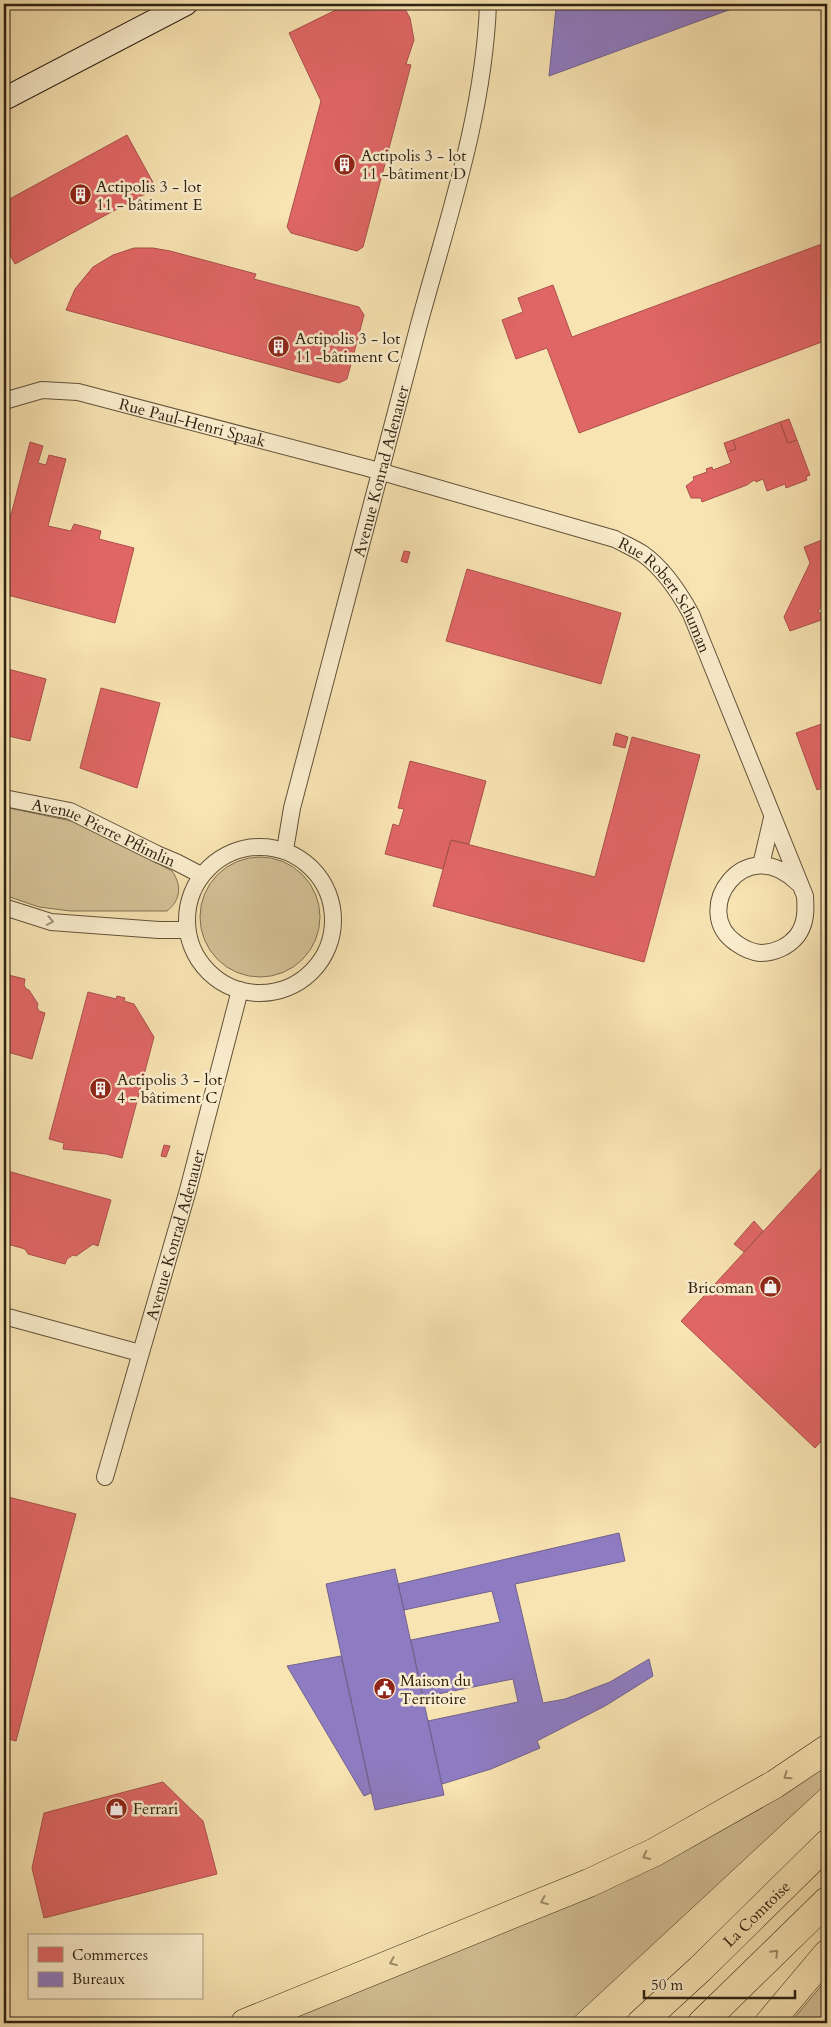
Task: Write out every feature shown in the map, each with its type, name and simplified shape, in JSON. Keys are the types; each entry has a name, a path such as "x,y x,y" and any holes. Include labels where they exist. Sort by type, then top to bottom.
{"highway":[{"path":"245,2023 589,1883 655,1852 776,1784 827,1749"},
{"name":"La Comtoise","path":"641,2023 700,1970 827,1844"},
{"path":"702,2023 827,1901"},
{"path":"769,2023 827,1954"}],"main road":[{"path":"4,99 186,4"}],"street":[{"name":"Avenue Konrad Adenauer","path":"285,850 292,808 474,122 487,40 488,4"},
{"name":"Rue Paul-Henri Spaak","path":"4,401 42,390 78,392 380,471"},
{"name":"Rue Robert Schuman","path":"380,471 615,539 643,554 667,576 691,614 804,896 806,910 804,924 796,937 786,946 772,952 758,953 744,949 732,940 723,929 719,915 719,900 725,887 734,876 747,868 761,865"},
{"name":"Avenue Pierre Pflimlin","path":"4,798 70,811 201,875"},
{"path":"772,818 761,865 775,867 788,873 798,883"},
{"path":"262,846 285,850 306,861 322,879 331,900 334,924 328,948 314,969 294,985 277,991 258,993 240,990 220,982 204,968 192,950 187,930 187,910 192,892 201,875 218,859 239,849 262,846"},
{"path":"4,907 50,922 159,930 187,930"},
{"name":"Avenue Konrad Adenauer","path":"105,1477 188,1190 240,990"},
{"path":"4,1316 140,1353"}],"shaded area":[{"path":"4,807 81,823 172,871 179,887 175,902 167,911 71,911 39,907 4,895"},
{"path":"260,857 283,861 303,874 316,894 320,917 316,940 303,960 283,973 260,977 237,973 217,960 204,940 200,917 204,894 217,874 237,861"},
{"path":"827,1762 827,1783 568,2023 276,2023"},
{"path":"827,1979 827,2023 790,2023"}],"building: Commerces":[{"name":"Actipolis 3 - lot 11 -bâtiment D","path":"348,4 398,4 405,9 410,18 414,40 406,64 411,65 363,247 357,251 291,233 287,227 321,101 289,33"},
{"name":"Actipolis 3 - lot 11 - bâtiment E","path":"127,135 156,188 15,264 4,244 4,202"},
{"path":"827,242 827,340 579,433 547,348 516,359 502,320 523,312 518,298 553,285 572,337"},
{"name":"Actipolis 3 - lot 11 -bâtiment C","path":"134,248 153,248 170,251 256,274 254,279 359,307 364,315 347,379 339,383 66,310 75,289 93,267 113,255"},
{"path":"789,419 797,440 788,443 780,422"},
{"path":"780,422 788,443 797,440 810,475 806,477 807,480 786,488 785,484 767,491 763,479 756,482 754,480 747,485 702,502 701,498 691,498 686,486 694,480 693,477 707,472 706,469 712,467 713,470 731,463 727,452 736,449 733,440"},
{"path":"733,440 736,449 727,452 724,443"},
{"path":"30,442 43,446 38,463 46,465 49,455 66,459 48,526 71,531 74,524 101,531 99,539 134,548 115,623 4,594 4,514 11,515"},
{"path":"827,538 827,596 818,612 825,615 824,619 790,631 784,617 810,563 804,547"},
{"path":"404,551 410,552 407,563 401,561"},
{"path":"467,569 621,613 601,684 446,641"},
{"path":"4,668 46,679 30,741 4,735"},
{"path":"101,688 160,703 137,788 80,768"},
{"path":"827,722 827,786 817,790 796,733"},
{"path":"616,733 628,737 625,748 613,745"},
{"path":"632,737 700,755 644,962 433,906 451,840 595,877"},
{"path":"410,761 486,781 469,844 451,840 443,869 385,854 393,824 399,826 404,809 398,808"},
{"path":"4,974 25,979 24,985 26,989 29,990 38,1004 39,1011 45,1013 32,1059 4,1051"},
{"name":"Actipolis 3 - lot 4 - bâtiment C","path":"88,992 116,999 117,996 125,998 124,1001 134,1004 154,1037 122,1158 106,1154 63,1149 64,1143 49,1139"},
{"path":"164,1145 170,1146 166,1157 161,1156"},
{"name":"Bricoman","path":"827,1162 827,1435 815,1448 681,1321"},
{"path":"4,1170 111,1200 98,1246 93,1244 76,1256 73,1255 67,1259 65,1264 28,1254 25,1249 11,1245 4,1248"},
{"path":"754,1221 763,1231 744,1252 734,1244"},
{"path":"4,1496 76,1514 16,1741 4,1738"},
{"path":"163,1782 203,1821 217,1874 44,1918 32,1868 44,1813"}],"building: Bureaux":[{"path":"566,4 745,4 549,76 556,8"},
{"path":"619,1533 625,1561 515,1584 543,1703 565,1699 610,1682 649,1659 653,1676 605,1706 537,1741 540,1748 491,1769 442,1784 428,1721 518,1702 513,1679 423,1697 411,1640 500,1622 492,1591 404,1610 398,1584"},
{"path":"395,1569 444,1795 375,1810 326,1584"},
{"path":"341,1656 371,1793 364,1796 287,1666"}],"place":[{"name":"Actipolis 3 - lot 11 -bâtiment D","path":"345,164"},
{"name":"Actipolis 3 - lot 11 - bâtiment E","path":"80,195"},
{"name":"Actipolis 3 - lot 11 -bâtiment C","path":"279,347"},
{"name":"Actipolis 3 - lot 4 - bâtiment C","path":"101,1088"},
{"name":"Bricoman","path":"770,1287"},
{"name":"Maison du Territoire","path":"384,1689"},
{"name":"Ferrari","path":"117,1808"}]}
